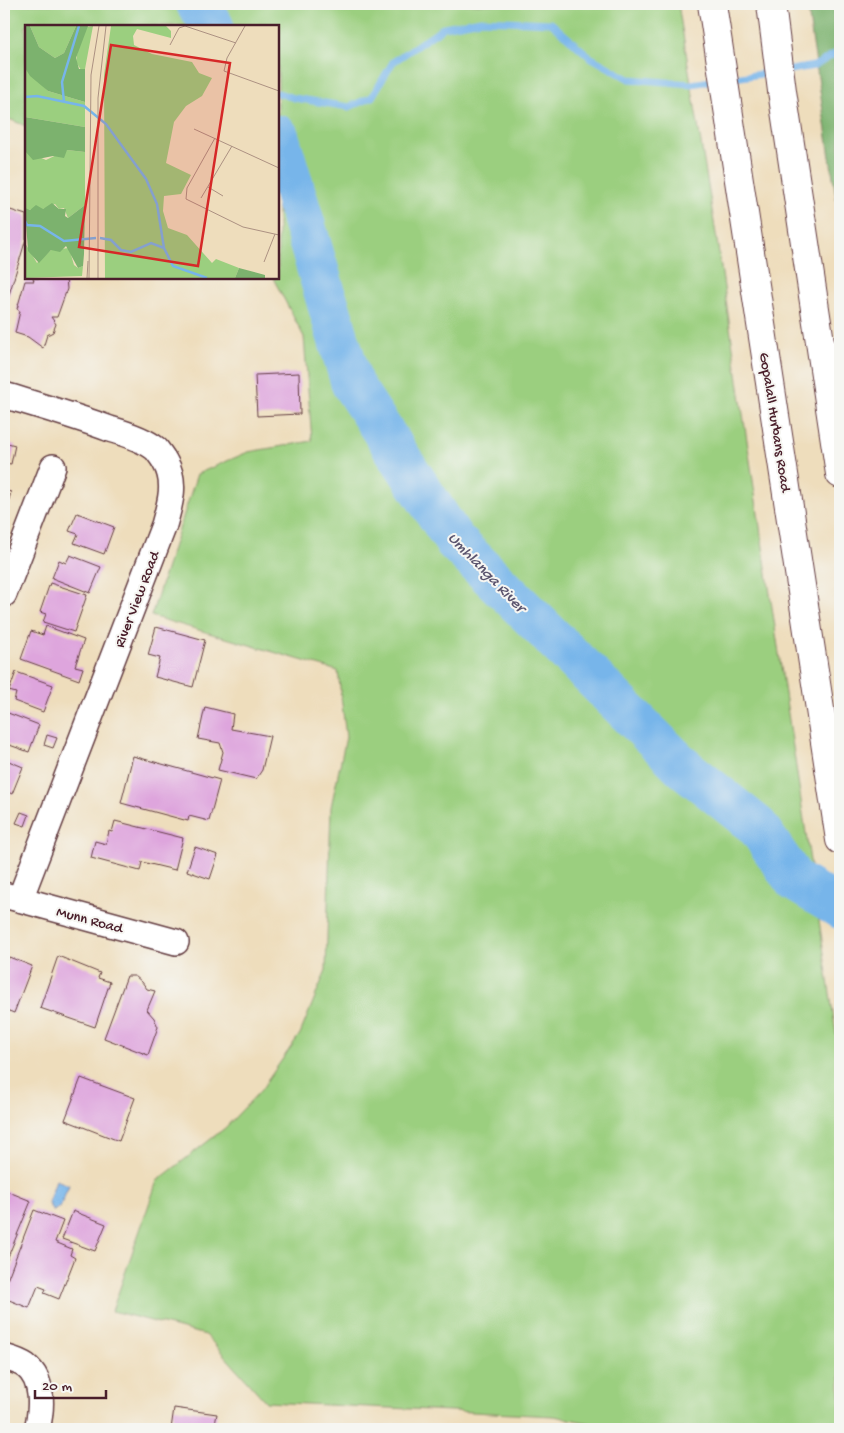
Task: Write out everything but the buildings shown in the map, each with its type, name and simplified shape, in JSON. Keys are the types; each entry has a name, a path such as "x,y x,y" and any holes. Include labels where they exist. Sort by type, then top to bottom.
{"main road":[{"name":"Gopalall Hurbans Road","path":"712,4 840,840"},
{"path":"773,17 782,91 840,474"}],"street":[{"name":"River View Road","path":"4,395 129,435 155,449 166,462 172,488 171,501 164,525 12,897"},
{"path":"4,594 11,552 54,467"},
{"name":"Munn Road","path":"12,897 176,942"},
{"path":"4,1357 27,1367 34,1375 41,1400 37,1429"}],"green space":[{"path":"4,4 678,4 716,234 840,1060 840,1429 620,1429 554,1416 266,1402 206,1335 112,1311 157,1181 225,1128 261,1090 300,1034 326,970 331,807 346,737 338,671 151,616 197,474 248,452 312,441 304,337 274,279 279,279 279,25 25,25 25,126 4,117"},
{"path":"807,4 840,4 840,224"}],"water":[{"path":"56,1180 69,1185 60,1207 53,1211 48,1203"}],"waterway":[{"name":"Umhlanga River","path":"197,4 212,25"},
{"path":"279,93 294,98 349,107 372,97 393,62 444,27 481,20 551,23 590,57 629,79 691,84 718,80"},
{"path":"785,71 814,66 840,51"},
{"path":"728,79 774,72"},
{"name":"Umhlanga River","path":"279,139 352,384 454,540 683,767 757,826 795,881 840,908"}]}
